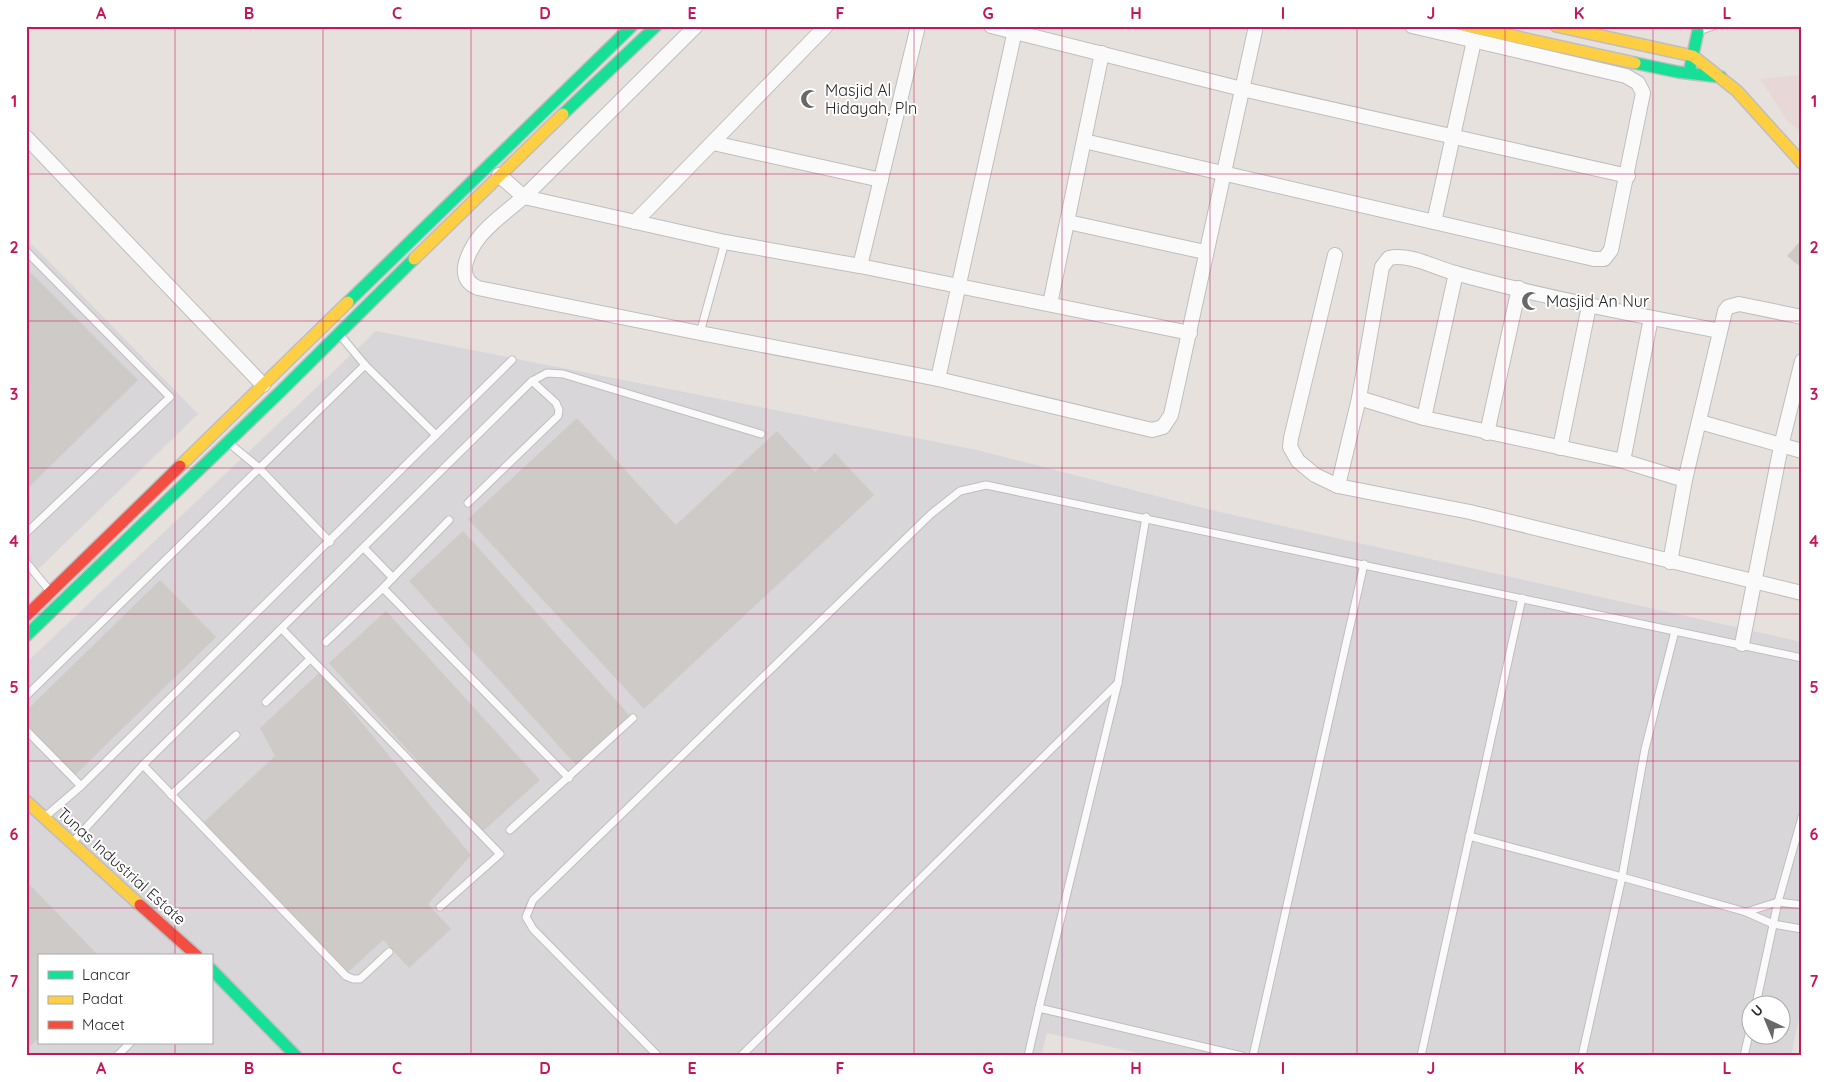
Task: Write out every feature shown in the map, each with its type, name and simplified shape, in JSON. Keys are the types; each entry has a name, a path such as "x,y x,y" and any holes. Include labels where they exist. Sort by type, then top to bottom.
{"main road":[{"path":"26,616 632,26"},
{"path":"26,636 499,175 656,26"},
{"path":"1556,26 1634,38 1693,56 1737,91 1802,163"},
{"path":"1689,74 1698,29"},
{"path":"1473,32 1689,74 1721,77"},
{"path":"564,93 574,104"},
{"name":"Tunas Industrial Estate","path":"26,801 195,954"},
{"path":"212,970 296,1056"}],"street":[{"path":"696,26 524,198 484,233 471,249 464,272 465,277 472,285 700,333 938,379 1152,430 1163,426 1171,415 1190,333 1205,252 1225,173 1256,26"},
{"path":"635,222 826,26"},
{"path":"860,266 918,26"},
{"path":"991,26 1016,28 1102,54 1242,89 1451,138 1628,176"},
{"path":"1084,141 1594,259 1604,259 1611,250 1628,176 1644,93 1638,83 1626,76 1473,32 1412,26"},
{"path":"938,379 1016,28"},
{"path":"1434,222 1473,32"},
{"path":"1050,304 1102,54"},
{"path":"26,137 263,385"},
{"path":"713,143 881,180"},
{"path":"499,175 524,198 725,242 860,266 1190,333"},
{"path":"1068,222 1205,252"},
{"path":"1335,255 1290,447 1292,454 1305,467 1338,486 1470,512 1802,593"},
{"path":"1338,486 1359,398 1382,267 1389,258 1400,257 1456,274 1589,306 1720,331"},
{"path":"1424,418 1456,274"},
{"path":"1488,433 1518,288"},
{"path":"1670,562 1685,480 1720,331 1728,307 1739,304 1802,317"},
{"path":"1560,448 1589,306"},
{"path":"1623,461 1651,318"},
{"path":"1742,644 1756,582 1781,446 1802,361"},
{"path":"1359,398 1424,418 1623,461 1685,480"},
{"path":"1700,422 1802,451"}],"lane":[{"path":"1698,29 1713,26"},
{"path":"700,333 725,242"},
{"path":"26,251 170,397 26,533"},
{"path":"339,332 364,365 436,435"},
{"path":"44,818 81,786 330,542 512,360"},
{"path":"26,696 364,365"},
{"path":"72,843 144,765 364,549 532,380 547,373 563,374 761,434"},
{"path":"468,502 558,416 559,410 556,403 532,380"},
{"path":"228,441 258,467 330,542"},
{"path":"658,1056 533,929 526,917 533,900 931,514 960,491 986,485 1802,658"},
{"path":"1028,1056 1118,683 1146,518"},
{"path":"326,642 383,588 449,520"},
{"path":"364,549 393,578"},
{"path":"26,562 51,592"},
{"path":"1254,1056 1364,564"},
{"path":"383,588 569,778"},
{"path":"1421,1056 1522,598"},
{"path":"282,629 500,854 440,907"},
{"path":"1582,1056 1622,877 1645,749 1675,631"},
{"path":"266,702 310,659"},
{"path":"741,1056 1118,683"},
{"path":"510,830 633,718"},
{"path":"26,730 81,786"},
{"path":"171,795 236,735"},
{"path":"144,765 349,978 357,980 363,977 389,952"},
{"path":"1758,994 1778,902 1802,817"},
{"path":"1469,836 1746,912 1773,924 1802,929"},
{"path":"1746,912 1778,902 1802,905"},
{"path":"1039,1008 1242,1056"},
{"path":"117,1056 129,1044"}],"shaded area":[{"path":"1802,75 1802,133 1787,120 1760,79"},
{"path":"26,238 198,414 26,581"},
{"path":"376,331 977,450 1211,510 1802,642 1802,1004 1791,1056 1152,1056 1047,1033 1041,1056 26,1056 26,663"}],"building":[{"path":"1802,239 1802,268 1787,256"},
{"path":"26,268 138,380 26,490"},
{"path":"577,418 676,525 777,431 815,472 835,453 874,495 644,709 468,519"},
{"path":"463,531 631,717 577,766 409,581"},
{"path":"160,580 216,637 75,775 26,725 26,711"},
{"path":"386,611 540,780 482,832 329,663"},
{"path":"320,672 471,855 428,904 451,929 409,968 383,940 346,974 204,822 275,756 260,728"},
{"path":"26,881 97,954 38,954 38,1039 26,1050"}],"traffic: fast":[{"path":"348,302 632,26"},
{"path":"563,114 656,26"},
{"path":"1690,68 1698,31 1697,26"},
{"path":"1635,63 1678,72 1721,77"},
{"path":"26,636 281,391 414,259"},
{"path":"212,970 296,1056"}],"traffic: slow":[{"path":"1467,26 1635,63"},
{"path":"1556,26 1693,56 1737,91 1802,163"},
{"path":"414,259 563,114"},
{"path":"180,466 348,302"},
{"path":"26,801 140,905"}],"traffic: jam":[{"path":"26,616 180,466"},
{"path":"140,905 195,954"}],"place":[{"name":"Masjid Al Hidayah, Pln","path":"810,99"},
{"name":"Masjid An Nur","path":"1531,301"}]}
